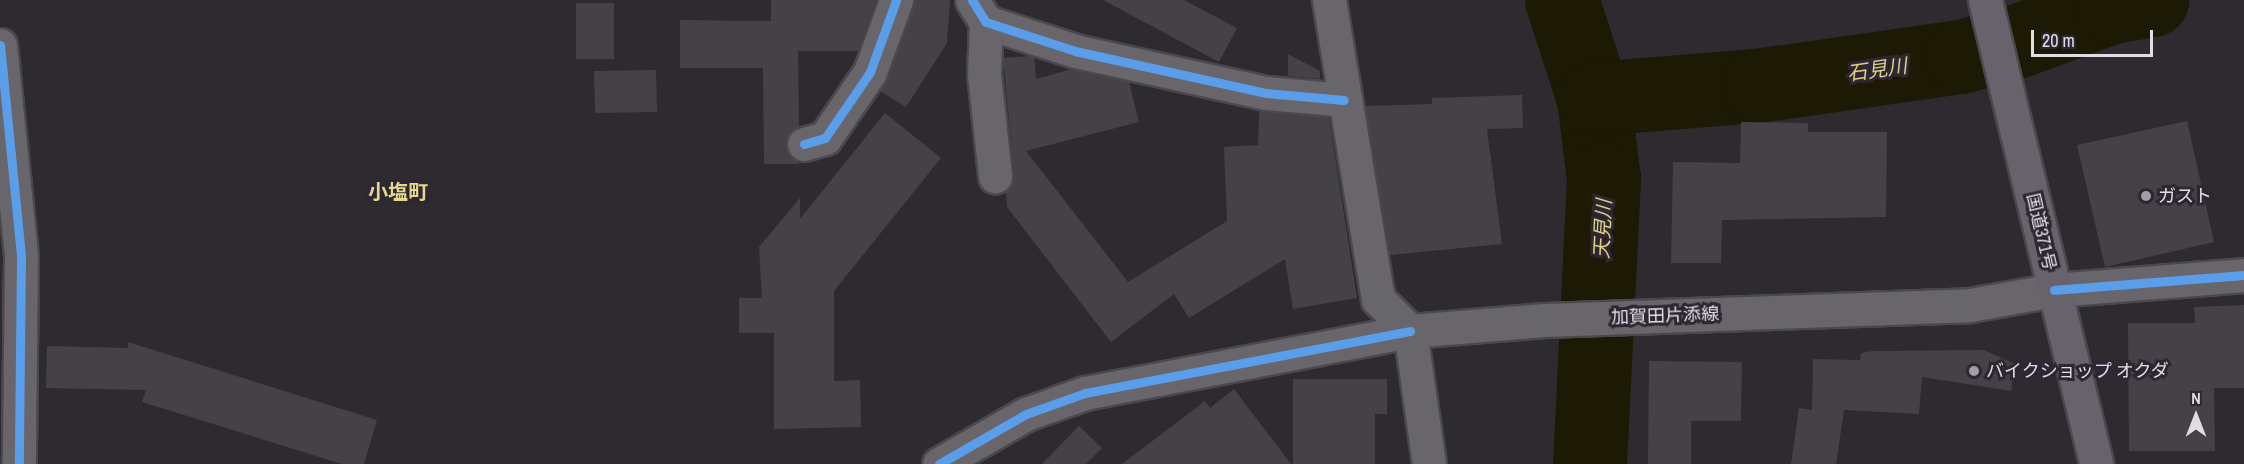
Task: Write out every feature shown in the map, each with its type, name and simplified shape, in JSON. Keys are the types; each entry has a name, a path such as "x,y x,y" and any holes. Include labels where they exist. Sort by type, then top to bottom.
{"highway":[{"name":"国道371号","path":"1985,0 2096,464"}],"street":[{"path":"804,144 825,138 870,72 896,0"},
{"path":"1329,0 1344,100 1356,151 1378,298 1410,331 1429,464"},
{"path":"995,176 979,11 1075,51 1266,93 1344,100"},
{"path":"0,45 20,464"},
{"name":"加賀田片添線","path":"939,464 1026,414 1085,393 1410,331 1545,320 1970,305 2054,290 2244,275"}],"building":[{"path":"771,0 876,0 858,51 798,51 799,126 786,140 786,150 799,164 764,164 763,68 680,68 680,20 771,21"},
{"path":"914,0 950,0 947,43 906,107 880,91 898,51"},
{"path":"1103,0 1184,0 1237,28 1219,62"},
{"path":"576,3 614,3 614,59 576,59"},
{"path":"1288,54 1320,71 1320,79 1288,76"},
{"path":"1034,57 1036,79 1072,69 1129,82 1139,122 1026,151 1128,282 1227,221 1224,147 1258,145 1259,111 1329,117 1357,298 1293,309 1285,259 1189,318 1174,294 1111,342 1007,207 1006,191 1014,174 1003,58"},
{"path":"656,70 657,112 595,113 594,71"},
{"path":"1522,95 1523,128 1487,129 1502,244 1390,255 1365,106 1432,104 1432,98"},
{"path":"885,113 941,158 834,291 834,381 860,380 861,427 774,429 774,333 739,333 739,298 762,298 759,247 800,198 800,219"},
{"name":"ガスト","path":"2187,121 2214,242 2105,267 2077,145"},
{"path":"1741,122 1808,123 1808,132 1887,132 1886,217 1722,220 1721,263 1671,263 1673,162 1740,163"},
{"path":"2244,305 2244,388 2214,388 2215,451 2129,451 2128,323 2195,323 2194,307"},
{"path":"128,342 377,420 364,464 342,464 142,402 146,390 46,388 47,346 128,348"},
{"path":"1984,350 2015,364 2011,391 1922,377 1919,414 1844,410 1836,464 1791,464 1799,408 1812,410 1813,359 1860,360 1861,353 1873,351"},
{"path":"1649,361 1742,362 1741,421 1691,421 1691,464 1648,464"},
{"path":"1293,379 1387,379 1387,414 1375,414 1375,464 1293,464"},
{"path":"1234,389 1291,464 1122,464 1205,401 1210,408"},
{"path":"1079,426 1102,448 1086,464 1042,464"}],"waterway":[{"name":"天見川","path":"1562,0 1594,99 1604,179 1590,464"},
{"name":"石見川","path":"1594,99 1757,86 1961,57 2019,41 2112,7 2152,0"}],"cycle path":[{"path":"804,144 825,138 870,72 896,0"},
{"path":"972,0 986,22 1075,51 1266,93 1344,100"},
{"path":"0,45 21,257 19,464"},
{"path":"2054,290 2244,275"},
{"path":"939,464 1026,414 1085,393 1410,331"}],"place":[{"name":"ガスト","path":"2146,196"},
{"name":"バイクショップ オクダ","path":"1974,371"}],"district":[{"name":"小塩町","path":"398,191"}]}
